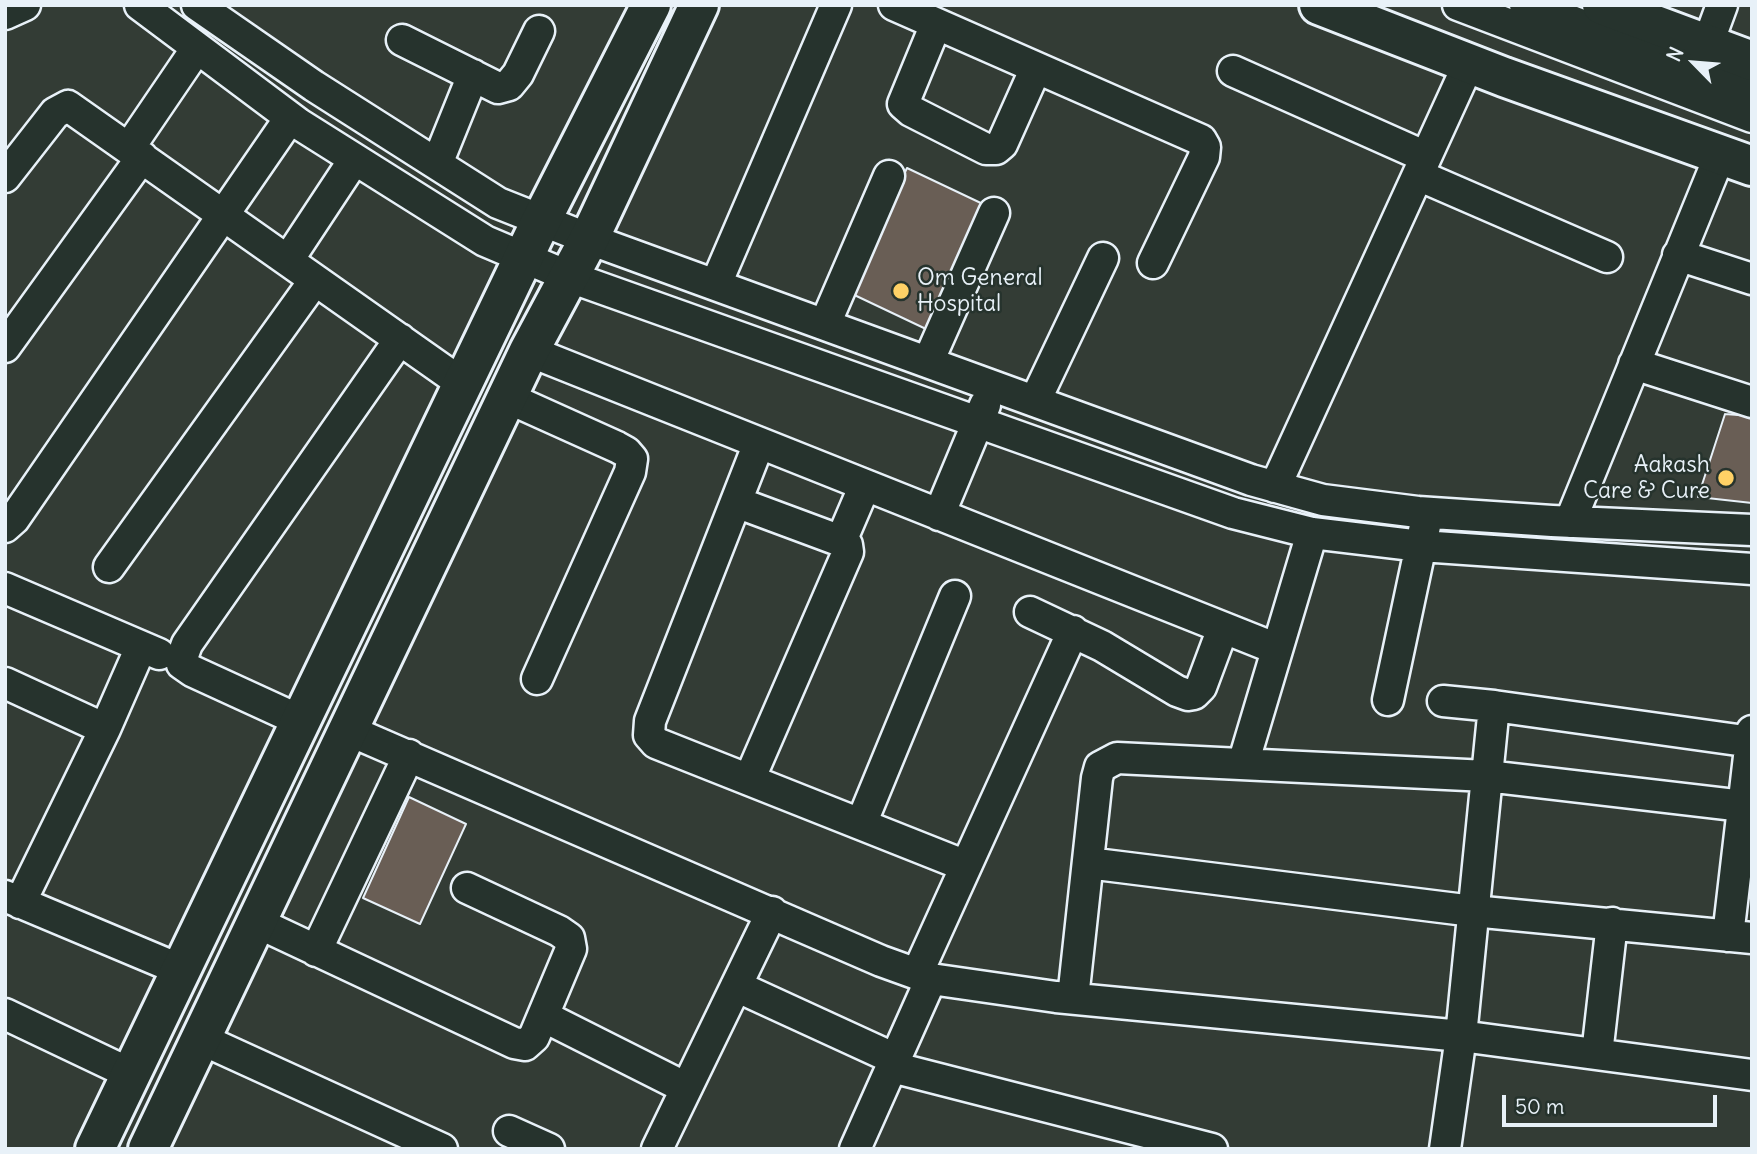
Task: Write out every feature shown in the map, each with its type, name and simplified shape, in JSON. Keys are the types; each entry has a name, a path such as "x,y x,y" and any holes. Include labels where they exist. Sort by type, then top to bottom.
{"main road":[{"path":"95,1149 541,221 651,5"},
{"path":"148,1149 506,397 589,239 699,5"},
{"path":"1319,5 1469,63 1736,160"},
{"path":"1602,5 1640,12 1752,61"}],"street":[{"path":"5,14 25,5"},
{"path":"141,5 294,121 485,241 523,259 1233,513 1312,533 1421,545 1752,569"},
{"path":"197,5 323,92 499,203 589,239 1251,480 1323,500 1427,511 1570,522 1752,530"},
{"path":"716,284 836,5"},
{"path":"894,5 1201,140 1205,147 1204,158 1153,263"},
{"path":"1458,5 1752,117"},
{"path":"1525,5 1752,91"},
{"path":"1708,43 1723,5"},
{"path":"936,24 903,104 911,111 986,149 996,149 1002,144 1036,68"},
{"path":"402,40 498,88 509,85 518,74 539,31"},
{"path":"5,347 136,153 197,48"},
{"path":"1275,487 1469,63"},
{"path":"1233,71 1607,257"},
{"path":"436,164 473,75"},
{"path":"5,527 14,519 224,215 294,121 323,92"},
{"path":"5,177 55,113 68,106 463,384"},
{"path":"288,260 354,160"},
{"path":"1570,522 1678,255 1736,160"},
{"path":"825,324 889,176"},
{"path":"928,362 994,213"},
{"path":"1678,255 1752,279"},
{"path":"1035,401 1103,258"},
{"path":"109,567 315,280"},
{"path":"182,664 187,644 400,339"},
{"path":"529,351 1277,649"},
{"path":"1634,364 1752,402"},
{"path":"939,514 992,385"},
{"path":"506,397 617,447 632,459 630,472 537,679"},
{"path":"759,443 650,721 649,735 656,743 966,866"},
{"path":"841,541 865,485"},
{"path":"736,502 841,541 847,545 848,552 749,780"},
{"path":"1388,700 1427,511"},
{"path":"1243,764 1312,533"},
{"path":"5,588 182,664 301,721"},
{"path":"861,824 955,596"},
{"path":"1030,612 1073,631 1188,695 1194,694 1201,687 1223,628"},
{"path":"855,1149 894,1063 966,866 1073,631"},
{"path":"141,647 105,729 13,900 181,970"},
{"path":"5,684 105,729"},
{"path":"1088,863 1474,911 1740,937 1751,738 1443,701"},
{"path":"1445,1149 1461,1036 1494,706"},
{"path":"348,730 881,961 924,976 1073,998 1461,1036 1752,1075"},
{"path":"316,951 409,755"},
{"path":"1073,998 1097,778 1100,767 1117,758 1487,776 1747,807"},
{"path":"256,922 514,1043 525,1045 534,1037 571,949 569,939 559,931 467,888"},
{"path":"657,1149 772,912"},
{"path":"1597,1054 1612,923"},
{"path":"736,986 894,1063 1212,1149"},
{"path":"5,1014 131,1074"},
{"path":"543,1016 686,1088"},
{"path":"201,1039 442,1149"},
{"path":"509,1131 549,1149"}],"building":[{"path":"907,168 985,205 926,329 848,292"},
{"path":"1725,414 1752,416 1752,503 1698,497"},
{"path":"409,797 466,824 420,924 363,898"}],"place":[{"name":"Om General Hospital","path":"901,291"},
{"name":"Aakash Care & Cure","path":"1726,478"}]}
